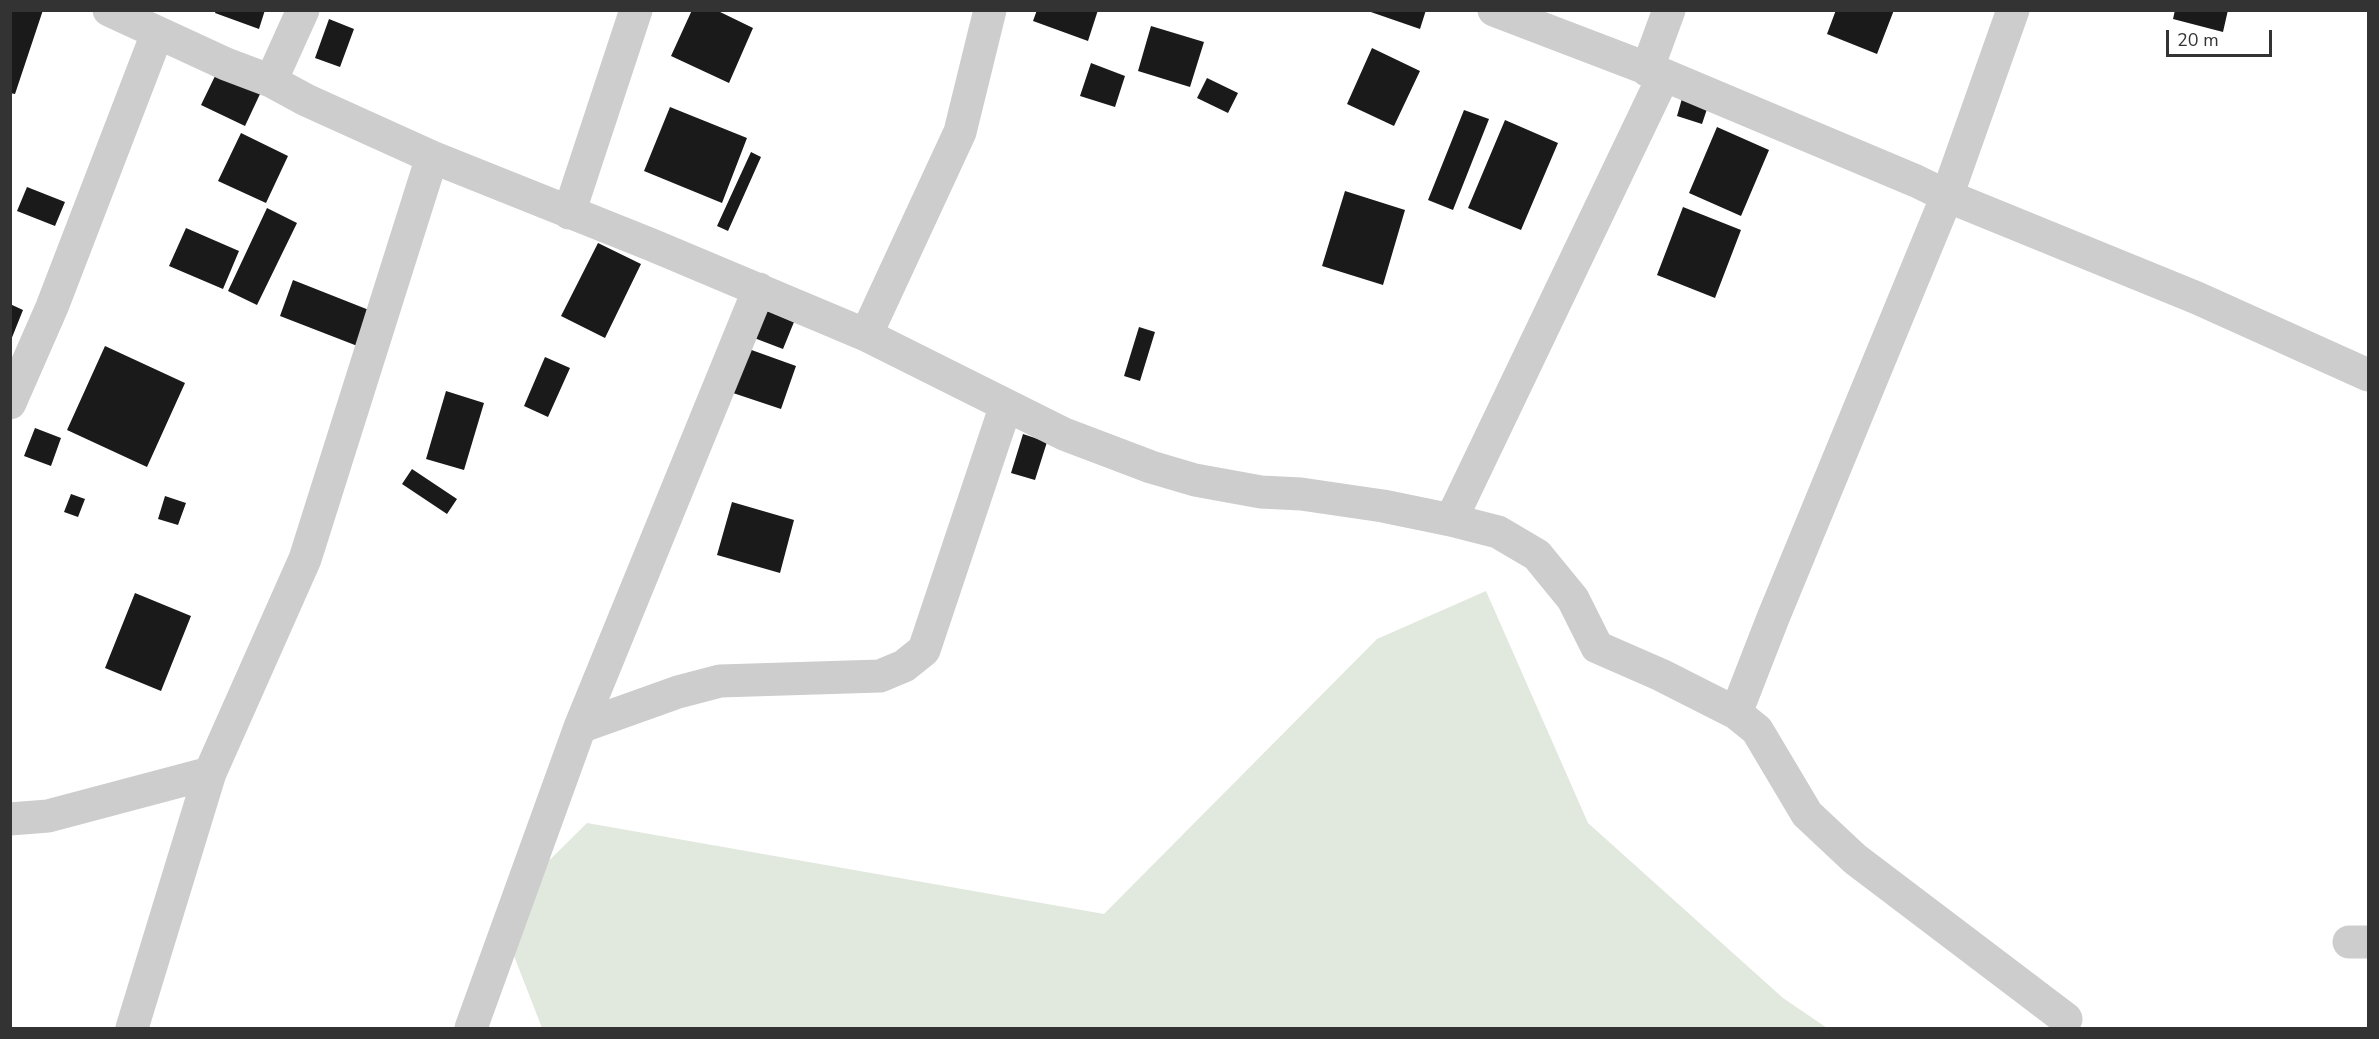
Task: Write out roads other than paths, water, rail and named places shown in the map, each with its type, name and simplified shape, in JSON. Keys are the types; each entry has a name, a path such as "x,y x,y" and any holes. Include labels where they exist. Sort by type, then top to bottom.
{"street":[{"path":"109,10 157,34 272,81 306,100 432,157 759,289 866,335 1064,434 1151,467 1195,480 1261,492 1302,494 1383,506 1451,519 1498,532 1537,555 1573,599 1597,647 1662,675 1736,713 1758,730 1807,814 1847,851 2066,1019"},
{"path":"272,81 303,10"},
{"path":"569,213 636,10"},
{"path":"866,335 960,132 990,10"},
{"path":"1494,10 1656,73 1947,196 2197,298 2368,375"},
{"path":"1451,519 1656,73 1669,10"},
{"path":"1736,713 1947,196 2013,10"},
{"path":"10,403 52,307 157,34"},
{"path":"132,1029 210,773 306,559 432,157"},
{"path":"471,1029 580,727 759,289"},
{"path":"580,727 678,692 720,681 880,676 904,666 924,650 1006,405"},
{"path":"10,819 48,816 210,773"}]}
